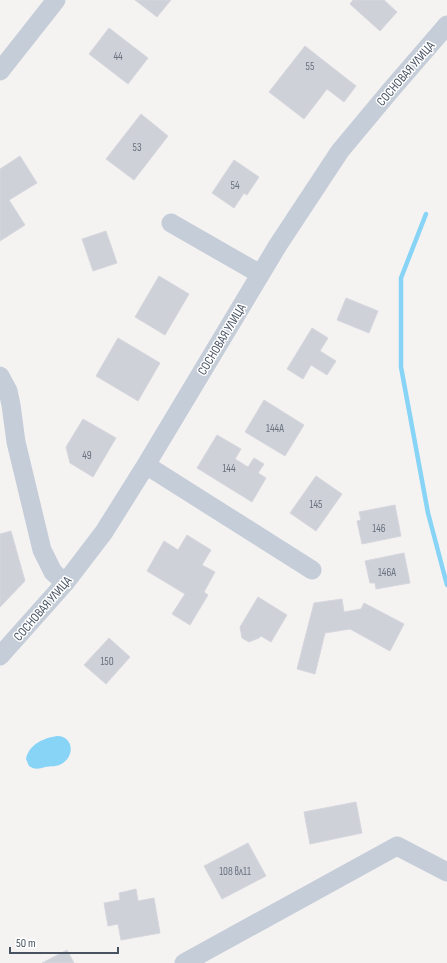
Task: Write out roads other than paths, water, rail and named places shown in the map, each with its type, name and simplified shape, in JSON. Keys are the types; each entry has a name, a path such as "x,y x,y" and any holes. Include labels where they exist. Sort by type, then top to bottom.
{"street":[{"path":"0,71 56,0"},
{"name":"СОСНОВАЯ УЛИЦА","path":"0,656 64,583 104,532 146,465 260,274 340,151 447,26"},
{"path":"171,222 260,274"},
{"path":"0,376 10,398 16,442 42,550 53,572 64,583"},
{"path":"146,465 312,570"},
{"path":"184,963 397,846 447,872"}],"water":[{"path":"57,736 66,739 69,742 71,751 67,760 56,766 37,769 29,766 26,759 30,749 42,740"}],"waterway":[{"path":"426,214 401,278 401,367 428,513 447,585"}]}
